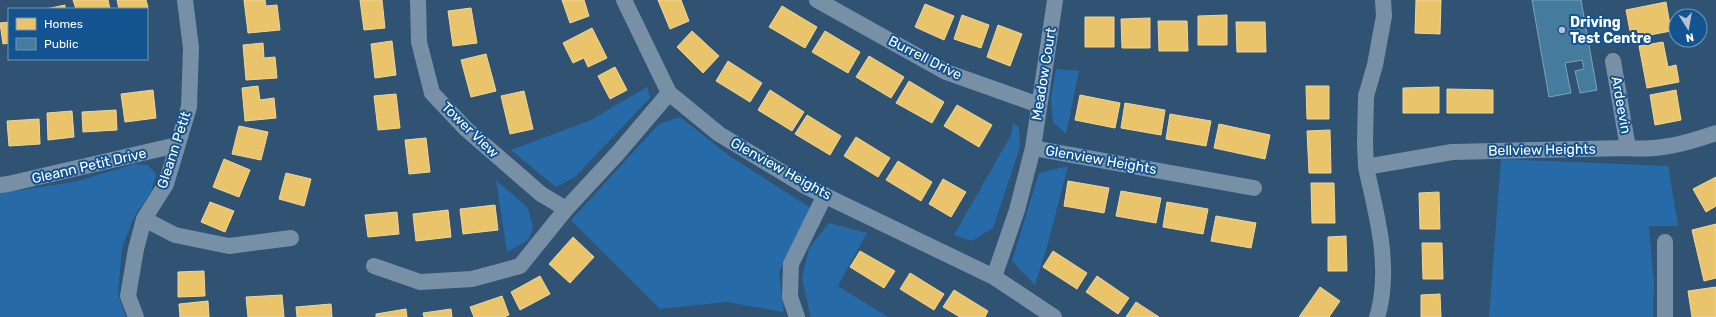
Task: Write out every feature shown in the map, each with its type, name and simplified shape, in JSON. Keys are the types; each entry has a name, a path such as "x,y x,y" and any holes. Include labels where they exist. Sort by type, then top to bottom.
{"street":[{"name":"Gleann Petit","path":"136,317 128,296 136,249 144,219 166,184 189,107 191,48 185,0"},
{"name":"Tower View","path":"418,0 419,42 432,93 466,129 541,194 566,209"},
{"name":"Glenview Heights","path":"624,0 669,93 719,134 805,186 994,277 1054,317"},
{"name":"Burrell Drive","path":"817,0 946,72 1039,105"},
{"name":"Meadow Court","path":"1033,148 1055,0"},
{"path":"1377,317 1383,284 1384,260 1381,235 1366,167 1365,143 1366,96 1384,16 1383,0"},
{"name":"Ardeevin","path":"1613,61 1628,148"},
{"path":"374,266 420,282 472,280 520,266 566,209 617,154 669,93"},
{"name":"Bellview Heights","path":"1366,167 1452,152 1628,148 1643,150 1682,145 1716,133"},
{"name":"Gleann Petit Drive","path":"0,185 177,145"},
{"name":"Glenview Heights","path":"994,277 1017,210 1033,148 1254,188"},
{"path":"797,317 790,297 791,264 825,195"},
{"path":"144,219 175,235 229,246 291,238"},
{"path":"1665,242 1665,317"}],"shaded area":[{"path":"1056,69 1079,71 1066,134 1053,122 1051,99"},
{"path":"647,87 650,98 575,177 556,187 511,150 591,120"},
{"path":"680,117 731,157 811,208 779,272 784,312 726,302 660,309 571,220 659,124"},
{"path":"1013,122 1019,128 1020,147 993,228 972,241 954,235 1011,135"},
{"path":"1501,159 1668,166 1678,226 1649,226 1654,284 1653,317 1489,317"},
{"path":"135,164 148,165 156,174 151,192 134,217 122,248 118,294 126,317 0,317 0,193 74,182"},
{"path":"1068,166 1048,243 1035,285 1012,261 1039,173"},
{"path":"496,180 528,208 533,228 528,240 507,252"},
{"path":"829,223 867,233 838,286 888,317 811,317 802,278 809,248"}],"building: Homes":[{"path":"73,0 108,0 110,8 76,8"},
{"path":"117,0 146,0 148,7 144,8 119,8"},
{"path":"244,0 265,0 266,6 277,5 280,30 248,33"},
{"path":"360,0 382,0 385,28 364,30"},
{"path":"562,0 584,0 589,16 570,23"},
{"path":"658,0 681,0 689,21 670,29"},
{"path":"1416,0 1441,0 1440,34 1415,33"},
{"path":"1666,2 1668,14 1668,32 1639,37 1637,29 1630,31 1626,10"},
{"path":"925,4 954,16 944,40 915,27"},
{"path":"65,5 65,8 51,8"},
{"path":"782,6 817,27 805,48 769,27"},
{"path":"471,8 477,43 453,46 448,11"},
{"path":"962,15 989,25 981,48 954,39"},
{"path":"1227,15 1227,45 1198,45 1198,16"},
{"path":"1085,17 1114,17 1114,47 1085,47"},
{"path":"1150,18 1150,48 1122,48 1121,19"},
{"path":"1158,21 1187,21 1188,51 1159,51"},
{"path":"8,22 8,43 3,44 0,23"},
{"path":"1236,22 1265,22 1266,52 1237,52"},
{"path":"998,25 1022,34 1010,66 987,57"},
{"path":"592,28 607,58 588,67 584,58 573,63 563,43"},
{"path":"692,31 719,56 703,73 677,47"},
{"path":"825,31 860,52 848,73 812,52"},
{"path":"392,41 396,75 375,78 371,44"},
{"path":"1663,42 1668,67 1676,65 1679,82 1647,88 1639,46"},
{"path":"263,43 264,58 275,57 277,78 246,80 243,45"},
{"path":"486,54 496,91 471,97 461,60"},
{"path":"869,56 904,77 891,98 856,77"},
{"path":"728,61 762,83 750,102 716,81"},
{"path":"615,67 627,90 610,99 598,76"},
{"path":"909,81 944,102 932,123 896,103"},
{"path":"258,86 260,100 274,98 276,118 245,121 242,88"},
{"path":"1306,86 1329,86 1329,119 1307,119"},
{"path":"1439,87 1439,113 1403,113 1403,88"},
{"path":"1447,89 1493,90 1493,113 1447,113"},
{"path":"153,90 156,118 125,122 121,94"},
{"path":"770,90 804,112 792,131 758,110"},
{"path":"1676,90 1681,120 1655,125 1650,95"},
{"path":"524,91 533,129 510,134 501,96"},
{"path":"396,94 400,128 378,130 374,96"},
{"path":"1080,95 1120,103 1115,128 1075,120"},
{"path":"1125,103 1165,110 1161,135 1121,128"},
{"path":"957,105 992,125 979,147 944,126"},
{"path":"116,110 117,130 83,132 82,112"},
{"path":"72,111 74,137 48,140 47,113"},
{"path":"1170,114 1211,121 1206,146 1166,139"},
{"path":"807,115 841,136 830,155 795,134"},
{"path":"39,119 40,144 9,146 7,121"},
{"path":"1219,124 1270,135 1265,159 1214,148"},
{"path":"239,126 268,132 261,160 232,154"},
{"path":"1330,130 1331,173 1309,173 1307,131"},
{"path":"856,137 890,158 878,177 844,156"},
{"path":"426,138 430,172 409,174 405,140"},
{"path":"224,159 250,170 239,197 213,187"},
{"path":"898,161 932,182 921,201 886,180"},
{"path":"286,173 311,179 304,206 279,199"},
{"path":"1716,177 1716,206 1706,212 1693,189"},
{"path":"943,179 966,192 951,217 929,204"},
{"path":"1068,181 1109,188 1104,213 1064,206"},
{"path":"1311,183 1334,183 1335,223 1312,223"},
{"path":"1121,191 1161,198 1156,223 1116,216"},
{"path":"1439,192 1440,229 1420,229 1419,193"},
{"path":"210,202 234,211 225,232 201,222"},
{"path":"1167,202 1208,209 1203,234 1163,227"},
{"path":"495,205 498,230 463,234 460,209"},
{"path":"448,210 451,237 416,241 413,214"},
{"path":"397,212 399,234 368,237 365,215"},
{"path":"1216,216 1256,223 1251,248 1211,241"},
{"path":"1716,224 1716,278 1704,281 1692,230"},
{"path":"1346,236 1347,271 1328,271 1328,237"},
{"path":"573,237 594,257 570,283 549,264"},
{"path":"1422,243 1442,243 1443,279 1423,279"},
{"path":"860,251 895,271 884,288 850,267"},
{"path":"1053,251 1087,273 1077,289 1043,267"},
{"path":"204,271 205,296 178,297 178,272"},
{"path":"910,273 944,294 934,310 900,289"},
{"path":"540,276 550,294 520,310 511,292"},
{"path":"1097,276 1129,298 1118,314 1086,292"},
{"path":"1320,287 1340,301 1329,317 1299,317"},
{"path":"1716,287 1716,317 1692,317 1688,291"},
{"path":"954,290 988,311 985,317 960,317 943,307"},
{"path":"1440,294 1441,317 1421,317 1421,295"},
{"path":"282,295 284,317 248,317 246,297"},
{"path":"502,296 509,315 504,317 474,317 470,307"},
{"path":"208,301 209,317 180,317 179,304"},
{"path":"1136,302 1159,317 1126,317"},
{"path":"331,304 332,317 297,317 296,307"},
{"path":"406,309 407,317 376,317 376,314"},
{"path":"451,309 452,317 424,317 423,313"}],"building: Public":[{"name":"Driving Test Centre","path":"1532,0 1581,0 1597,90 1580,93 1575,71 1584,69 1582,60 1565,63 1571,93 1549,97"}],"place":[{"name":"Driving Test Centre","path":"1562,30"}]}
